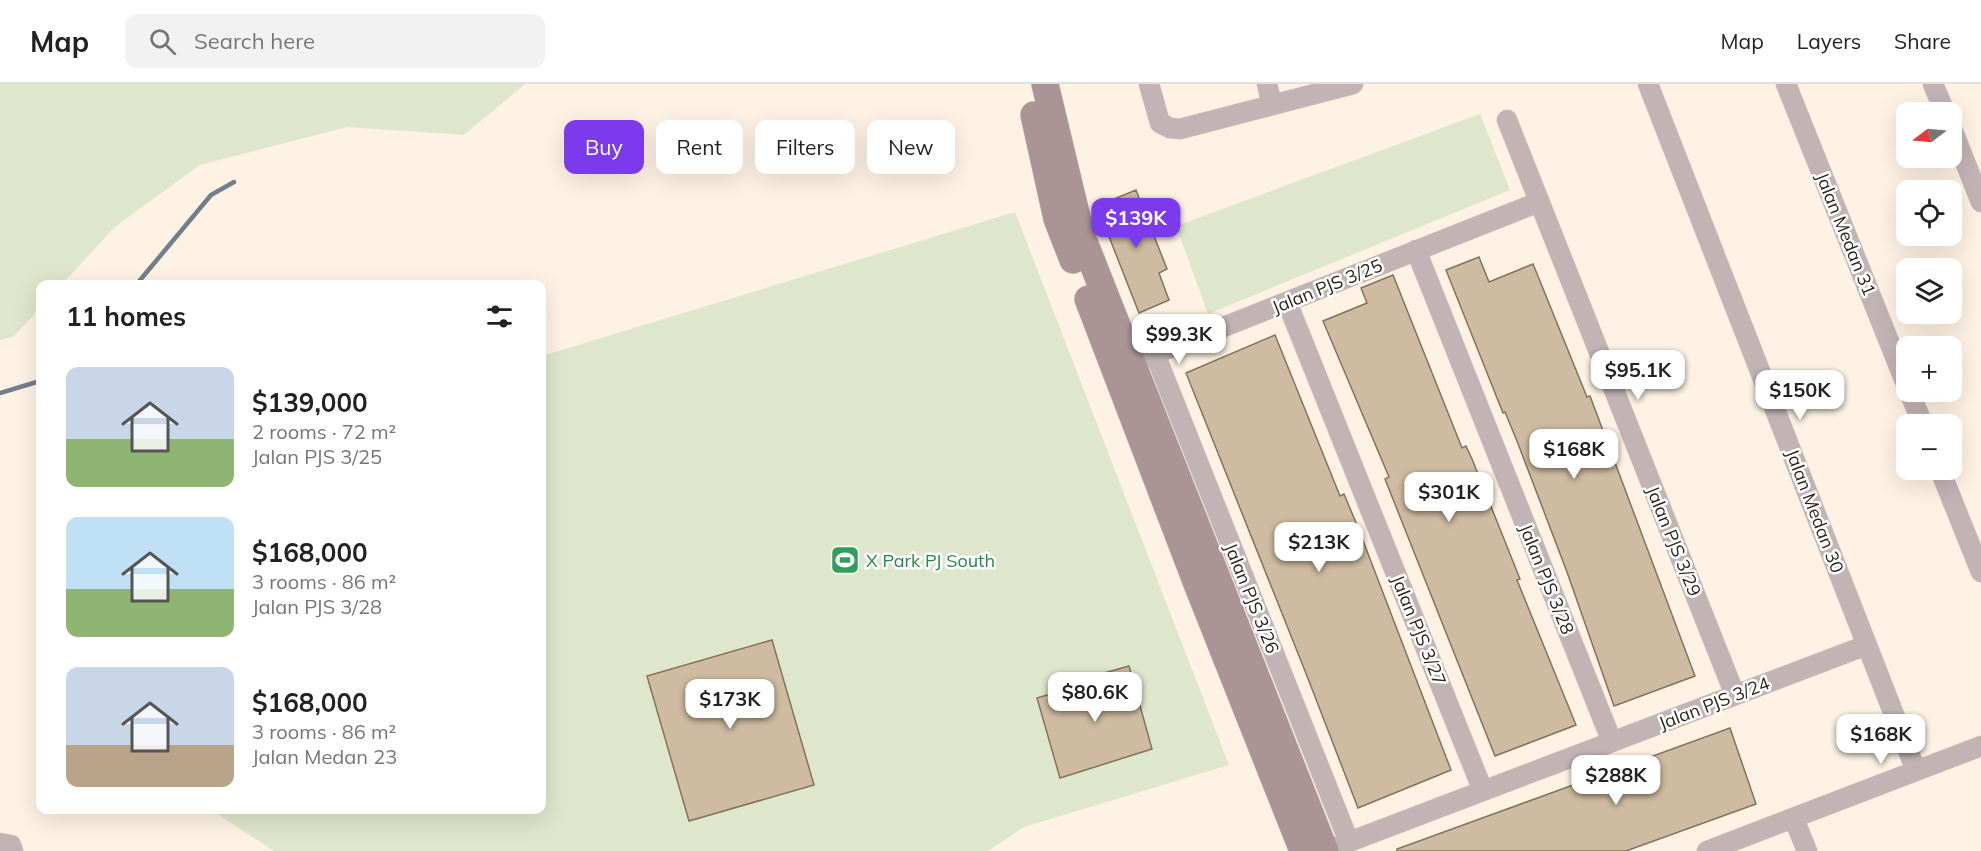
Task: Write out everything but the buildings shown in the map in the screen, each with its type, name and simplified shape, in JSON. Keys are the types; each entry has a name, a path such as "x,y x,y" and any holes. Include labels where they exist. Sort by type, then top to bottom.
{"main road":[{"path":"1027,84 1057,219 1134,362 1303,851"},
{"path":"1045,84 1081,234 1333,848"}],"street":[{"path":"1149,84 1160,123 1170,128 1180,129 1353,84"},
{"path":"1267,84 1272,105"},
{"name":"Jalan Medan 30","path":"1648,84 1916,771"},
{"name":"Jalan Medan 31","path":"1786,84 1896,359"},
{"path":"1933,84 1941,102"},
{"name":"Jalan PJS 3/29","path":"1507,120 1735,695"},
{"path":"1962,154 1981,202"},
{"name":"Jalan PJS 3/25","path":"1134,362 1539,202"},
{"name":"Jalan PJS 3/28","path":"1416,250 1612,742"},
{"name":"Jalan PJS 3/27","path":"1287,302 1483,791"},
{"path":"1944,480 1981,572"},
{"name":"Jalan PJS 3/24","path":"1333,848 1867,645"},
{"path":"1707,851 1981,746"},
{"path":"1794,819 1807,851"},
{"path":"0,843 11,845 13,851"}],"green space":[{"path":"0,84 525,84 464,135 347,127 200,165 116,226 66,280 36,280 36,312 13,337 0,340"},
{"path":"1480,114 1510,190 1208,314 1176,226"},
{"name":"X Park PJ South","path":"1015,212 1229,765 1024,827 988,851 274,851 217,814 546,814 546,355"}],"waterway":[{"path":"140,280 211,195 234,182"},
{"path":"0,393 36,382"}],"place":[{"name":"X Park PJ South","path":"845,560"}]}
